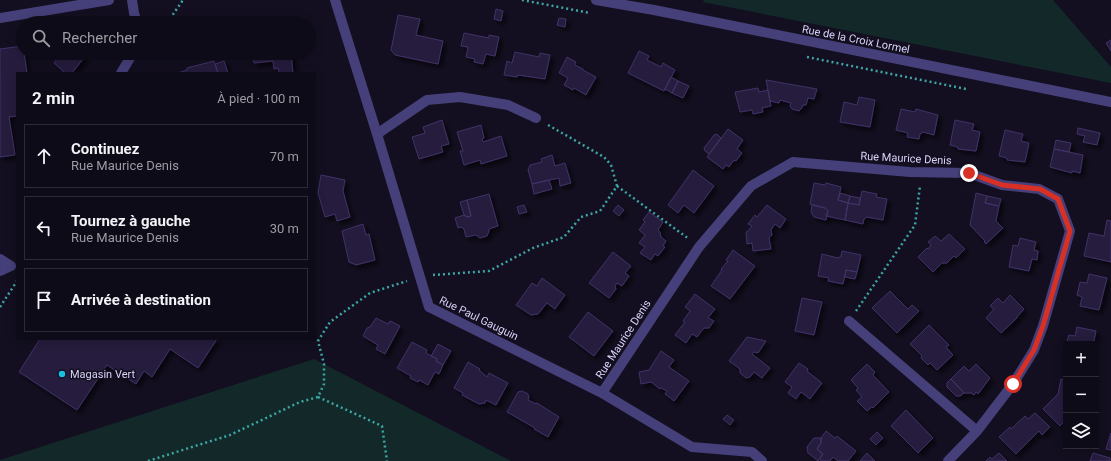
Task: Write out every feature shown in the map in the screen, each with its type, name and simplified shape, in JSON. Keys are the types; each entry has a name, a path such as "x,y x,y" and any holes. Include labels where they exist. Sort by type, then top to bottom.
{"street":[{"path":"0,18 109,0"},
{"path":"132,0 135,16"},
{"name":"Rue Paul Gauguin","path":"335,0 429,307 602,393 692,447 752,452 762,461"},
{"name":"Rue de la Croix Lormel","path":"596,0 668,13 1111,102"},
{"path":"122,72 129,60"},
{"path":"377,134 427,100 460,97 508,105 536,118"},
{"name":"Rue Maurice Denis","path":"602,393 699,247 751,186 793,162 922,172 969,173 1002,185 1040,189 1058,199 1070,231 1043,326 1034,350 1013,384 977,431 948,461"},
{"path":"0,259 11,266 0,271"},
{"path":"849,321 977,431"}],"path":[{"path":"172,16 182,0"},
{"path":"536,118 604,157 612,165 617,186 699,247"},
{"path":"849,321 915,225 922,172"},
{"path":"318,397 324,384 324,364 318,341 330,322 370,293 420,276 489,271 532,248 564,237 581,217 600,211 617,186"},
{"path":"0,307 16,283"},
{"path":"148,461 230,435 300,402 318,397 382,426 387,461"}],"green space":[{"path":"704,0 1053,0 1111,67 1111,83 703,2"},
{"path":"314,359 511,461 0,461 0,460"}],"building":[{"path":"496,9 503,11 501,21 494,19"},
{"path":"398,15 420,19 416,35 443,41 438,64 395,55 391,50"},
{"path":"559,18 566,19 565,27 557,25"},
{"path":"464,33 489,38 489,35 499,37 495,56 486,54 483,64 474,62 475,59 466,57 468,47 461,46"},
{"path":"1111,40 1111,51 1106,43"},
{"path":"16,47 16,60 25,60 27,72 16,72 16,116 9,117 15,155 0,157 0,49"},
{"path":"639,51 649,56 647,60 661,67 663,63 675,70 664,91 628,73"},
{"path":"515,52 539,57 540,53 550,55 545,79 518,75 517,77 504,75 507,61 512,63"},
{"path":"567,57 576,62 575,65 596,77 586,95 574,88 573,90 564,85 568,78 559,73"},
{"path":"56,60 82,60 73,72 64,72 54,63"},
{"path":"254,60 292,60 293,72 279,72 278,68 274,69 273,61 254,63"},
{"path":"214,61 218,72 181,72 187,70 187,68"},
{"path":"224,61 228,72 218,72 215,64"},
{"path":"671,77 678,81 672,93 665,89"},
{"path":"766,80 817,89 814,99 808,98 806,105 803,105 799,111 792,109 790,106 791,103 780,100 779,103 770,101"},
{"path":"678,81 689,86 683,98 672,93"},
{"path":"758,88 759,92 768,90 771,106 762,108 763,112 753,114 752,110 740,112 735,92"},
{"path":"859,97 875,100 870,127 840,122 844,102 857,105"},
{"path":"901,109 915,112 916,109 938,115 934,135 923,132 920,134 919,139 907,137 908,133 896,130"},
{"path":"442,120 449,144 441,146 443,152 419,159 412,137 425,133 423,127"},
{"path":"955,120 974,124 972,130 980,132 976,151 958,149 958,147 950,145"},
{"path":"481,125 484,138 482,139 483,142 501,136 507,156 481,164 480,160 464,165 460,151 463,151 457,132"},
{"path":"1078,128 1100,133 1097,145 1083,142 1085,136 1077,134"},
{"path":"728,129 743,140 737,149 742,153 729,167 726,165 723,169 707,157"},
{"path":"1005,130 1023,134 1021,141 1029,143 1025,162 1007,160 1007,158 999,156"},
{"path":"717,134 721,138 709,154 704,148 714,135"},
{"path":"1056,140 1071,143 1069,152 1054,149"},
{"path":"1054,149 1083,155 1080,173 1072,171 1072,173 1050,167"},
{"path":"552,155 555,166 565,163 571,183 560,186 559,178 532,184 528,170 530,165 542,162 541,159"},
{"path":"693,170 714,186 694,213 684,205 678,213 668,205"},
{"path":"321,175 345,180 343,191 350,217 337,221 335,214 325,217 318,193"},
{"path":"549,180 552,189 534,194 532,184"},
{"path":"814,183 825,185 826,183 841,187 838,200 848,203 845,220 826,216 828,211 825,208 810,204"},
{"path":"862,191 877,194 876,197 887,199 883,220 867,217 864,219 863,224 845,220 848,203 859,205"},
{"path":"840,193 850,196 848,203 838,200"},
{"path":"976,193 987,196 985,203 999,206 996,221 1003,228 986,244 970,225"},
{"path":"489,194 498,226 489,229 487,236 480,238 476,235 466,237 464,229 461,227 458,228 455,218 464,215 467,217 471,216 467,200"},
{"path":"850,196 860,198 859,205 848,203"},
{"path":"987,196 1001,199 999,206 985,203"},
{"path":"467,200 471,216 467,217 464,215 460,202"},
{"path":"524,205 527,212 519,214 517,207"},
{"path":"618,205 624,210 619,216 613,211"},
{"path":"767,205 786,219 780,228 775,224 771,230 772,235 769,238 771,249 753,251 752,243 747,244 746,232 752,226 748,224 755,215 757,217"},
{"path":"812,205 825,208 828,211 826,220 814,217 811,212"},
{"path":"649,212 663,222 658,230 661,237 666,241 663,246 665,247 658,256 655,254 651,260 640,253 645,247 639,243 645,235 639,230 645,222 643,220"},
{"path":"1107,220 1111,221 1111,262 1084,256 1089,233 1104,236"},
{"path":"363,224 366,235 369,234 375,260 356,265 349,262 342,231"},
{"path":"949,234 965,249 956,258 954,256 947,263 942,263 933,272 918,257 927,248 928,249 931,245 928,242 935,236 941,241"},
{"path":"1020,238 1036,242 1034,250 1038,251 1037,260 1032,259 1029,271 1009,267 1013,245 1018,246"},
{"path":"733,250 755,266 730,299 711,286 722,270 721,269 728,261 726,260"},
{"path":"842,251 861,255 857,272 846,270 843,284 828,281 829,278 818,276 822,254 838,258 841,256"},
{"path":"613,252 631,266 625,273 629,276 622,286 617,283 615,286 616,289 609,298 589,283"},
{"path":"846,270 857,272 855,279 845,277"},
{"path":"1089,274 1107,278 1099,310 1080,306 1082,297 1077,295 1080,282 1087,283"},
{"path":"542,278 565,295 555,309 547,303 538,314 531,315 516,305 532,283 537,286"},
{"path":"890,291 908,309 912,305 919,311 897,333 872,308"},
{"path":"695,294 715,309 708,318 714,321 709,328 704,328 697,337 692,334 686,343 675,335 685,322 683,321 690,311 685,307"},
{"path":"1010,295 1024,309 1001,333 986,318 994,309 990,306 998,298 1003,303"},
{"path":"802,298 822,302 814,335 795,331"},
{"path":"588,312 613,331 594,356 569,337"},
{"path":"376,318 388,324 390,321 400,326 385,354 376,349 378,345 363,336 367,328 370,327"},
{"path":"929,325 949,345 946,347 953,355 937,370 930,363 928,365 921,358 922,356 910,344"},
{"path":"1077,327 1096,331 1094,341 1067,341 1069,335 1075,336"},
{"path":"747,337 766,341 758,353 754,352 752,354 770,368 762,378 754,372 750,377 746,378 740,373 740,369 729,361"},
{"name":"Magasin Vert","path":"39,340 216,340 198,368 170,349 152,377 144,371 136,384 107,365 77,410 19,372"},
{"path":"412,342 427,350 426,353 437,359 436,361 443,365 439,374 435,372 428,385 419,380 418,382 410,378 411,376 397,368"},
{"path":"438,344 451,351 443,365 431,356"},
{"path":"661,351 674,360 669,367 689,381 674,401 665,394 667,391 661,388 660,389 651,382 641,384 639,372 649,370"},
{"path":"468,362 480,369 479,370 487,377 489,373 508,383 496,405 486,400 485,403 479,404 462,395 463,393 454,388"},
{"path":"799,363 808,369 807,371 822,383 810,399 801,392 796,399 788,393 792,387 785,382"},
{"path":"867,364 875,372 873,375 889,392 873,408 872,407 867,411 857,401 862,397 856,390 858,388 851,380"},
{"path":"976,364 990,378 978,394 976,392 974,395 971,393 964,393 951,379 964,366 969,371"},
{"path":"951,379 964,393 960,396 956,396 947,387 947,383"},
{"path":"1061,379 1063,379 1063,422 1060,426 1043,409 1058,394"},
{"path":"522,391 528,394 528,400 536,404 537,403 559,417 548,437 507,412 518,392"},
{"path":"906,410 933,438 918,453 891,426"},
{"path":"1035,413 1050,427 1042,435 1039,431 1016,454 999,437 1010,427 1011,429 1025,416 1028,419"},
{"path":"727,415 734,420 730,425 723,419"},
{"path":"826,431 835,438 837,436 856,451 848,461 838,461 833,457 830,461 822,461 819,459 823,454 817,449 821,443 821,438"},
{"path":"877,432 883,438 876,445 870,439"},
{"path":"1111,433 1111,450 1106,449"},
{"path":"814,438 821,438 821,443 817,449 823,454 818,461 808,453 807,447"},
{"path":"867,453 875,461 860,461"},
{"path":"999,453 1007,461 986,461 990,457 992,459"},
{"path":"1093,453 1110,458 1110,461 1090,461"}],"place":[{"name":"Magasin Vert","path":"62,374"}],"route":[{"path":"969,173 1002,185 1040,189 1058,199 1070,231 1043,326 1034,350 1013,384"}]}
